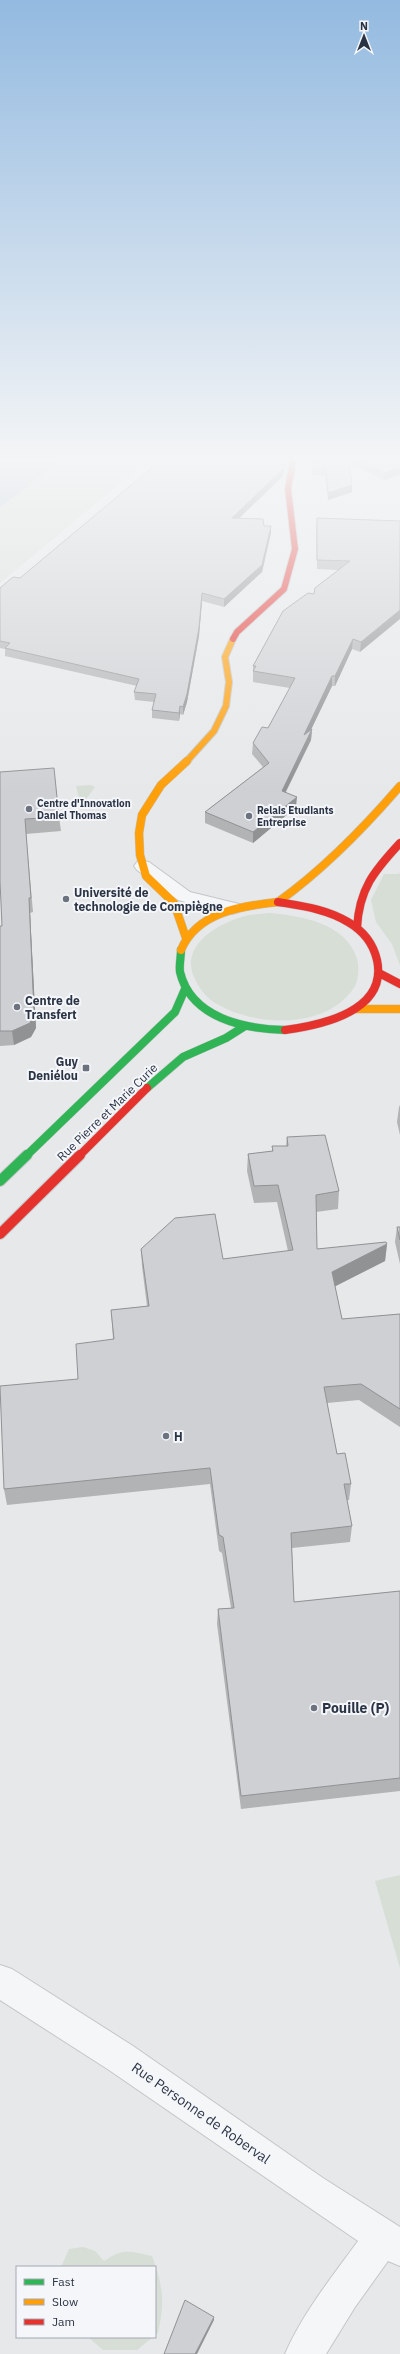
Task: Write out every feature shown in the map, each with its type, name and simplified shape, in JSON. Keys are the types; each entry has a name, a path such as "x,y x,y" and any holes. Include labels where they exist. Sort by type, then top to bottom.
{"main road":[{"path":"186,938 174,902 146,876 138,833 142,815 161,786 190,758 214,731 226,706 229,682 225,657 237,632 284,589 289,571"},
{"path":"278,902 324,868 371,821 400,786"},
{"path":"357,928 356,909 368,877 400,843"},
{"path":"278,902 308,906 335,914 357,928 370,942 377,957 379,973 372,992 356,1009 333,1021 306,1029 276,1030 246,1026 220,1017 200,1005 185,990 178,972 178,954 186,938 205,920 232,908 254,903 278,902"},
{"path":"379,973 400,984"},
{"name":"Rue Pierre et Marie Curie","path":"0,1181 175,1012 185,990"},
{"path":"356,1009 400,1009"},
{"name":"Rue Pierre et Marie Curie","path":"0,1234 160,1075 183,1057 246,1026"}],"street":[{"path":"144,866 184,896 232,908"},
{"name":"Rue Personne de Roberval","path":"0,1981 121,2058 311,2190 392,2242"},
{"path":"304,2354 342,2294 392,2242"}],"shaded area":[{"path":"0,571 15,571 0,583"},
{"path":"91,785 95,787 81,806 76,786"},
{"path":"400,872 400,965 392,944 376,922 371,900 384,874 399,874"},
{"path":"269,913 295,916 321,924 333,929 343,937 351,947 357,959 358,976 355,986 343,1000 328,1011 310,1017 290,1020 271,1020 251,1017 233,1012 213,1002 198,985 191,966 192,956 196,946 203,938 212,931 232,920 245,916"},
{"path":"400,1875 400,1968 375,1881"},
{"path":"83,2247 95,2251 104,2261 122,2252 138,2253 152,2256 156,2266 61,2266 69,2249"},
{"path":"156,2267 162,2294 162,2312 158,2333 156,2334"},
{"path":"89,2338 152,2338 137,2350 103,2350"}],"building":[{"path":"29,571 255,571 224,599 202,593 199,628 187,694 183,707 180,706 179,713 152,710 156,694 134,692 139,679 5,648 10,643 0,641 0,588 13,577 20,578"},
{"path":"337,571 400,571 400,610 361,642 353,639 335,676 332,676 304,735 312,729 282,791 297,797 253,832 205,812 269,763 253,743 262,727 268,728 295,678 253,671 256,666 253,666 283,611 308,593 314,594 315,588"},
{"path":"54,768 59,817 25,819 31,898 29,898 34,1013 30,1023 12,1031 0,1031 0,926 2,926 0,881 0,772"},
{"path":"325,1135 339,1191 316,1195 317,1249 386,1242 387,1244 332,1272 342,1319 400,1314 400,1409 361,1384 324,1387 337,1454 345,1453 351,1484 344,1484 352,1526 291,1533 294,1602 400,1591 400,1778 241,1796 218,1609 234,1608 223,1537 219,1535 210,1468 4,1489 0,1386 78,1379 76,1344 114,1339 111,1310 149,1306 141,1249 175,1218 215,1214 223,1259 293,1250 278,1185 254,1186 248,1154 273,1151 272,1146 288,1146 287,1137"},
{"path":"397,1227 400,1227 400,1240"},
{"path":"185,2300 214,2317 195,2354 164,2354"}],"traffic: fast":[{"path":"181,950 180,970 185,987 196,1001 211,1012 228,1021 248,1027 267,1030 285,1030"},
{"path":"0,1181 175,1012 185,989"},
{"path":"147,1088 183,1057 226,1038 245,1026"}],"traffic: slow":[{"path":"186,938 174,903 146,876 140,855 139,833 142,815 161,785 190,758 214,731 226,706 229,682 225,657 233,639"},
{"path":"278,902 328,863 358,834 400,786"},
{"path":"181,950 186,938 195,928 207,920 236,909 278,902"},
{"path":"356,1009 400,1009"}],"traffic: jam":[{"path":"233,639 237,632 284,589 289,571"},
{"path":"357,928 360,901 363,890 382,862 400,843"},
{"path":"278,902 320,910 350,923 369,941 376,955 378,966 377,982 371,995 360,1005 346,1014 331,1020 315,1025 285,1030"},
{"path":"379,973 400,984"},
{"path":"0,1234 147,1088"}],"place":[{"name":"Centre d'Innovation Daniel Thomas","path":"29,809"},
{"name":"Relais Etudiants Entreprise","path":"249,816"},
{"name":"Université de technologie de Compiègne","path":"66,899"},
{"name":"Centre de Transfert","path":"17,1007"},
{"name":"Guy Deniélou","path":"86,1068"},
{"name":"H","path":"166,1436"},
{"name":"Pouille (P)","path":"314,1708"}]}
